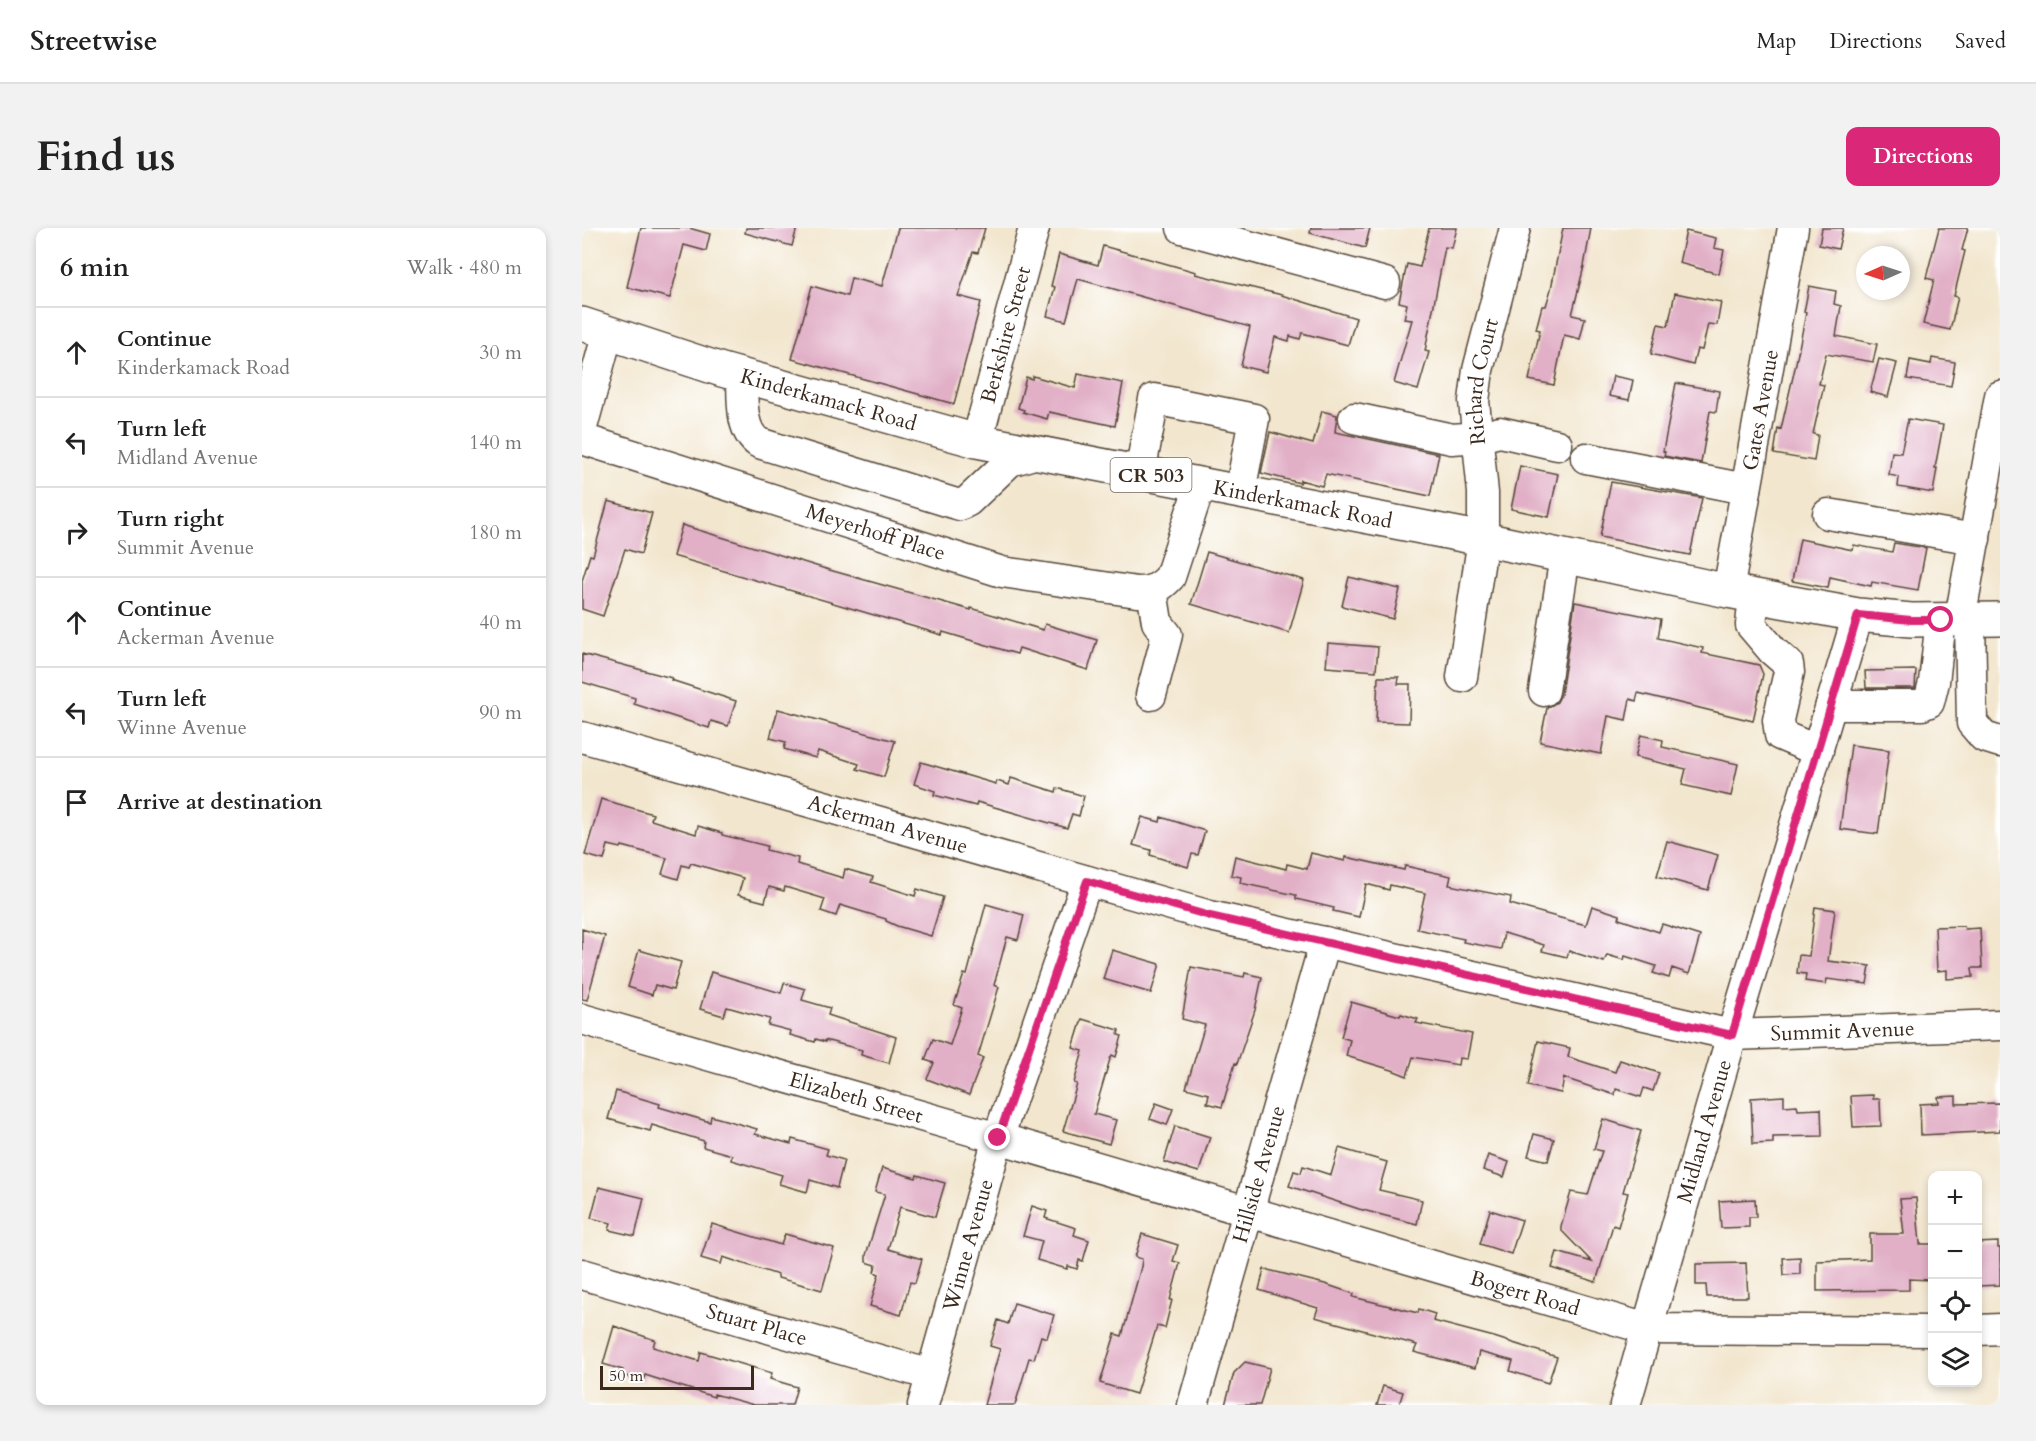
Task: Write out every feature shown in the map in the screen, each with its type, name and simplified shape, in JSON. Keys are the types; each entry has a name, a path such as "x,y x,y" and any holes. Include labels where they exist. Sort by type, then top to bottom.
{"main road":[{"name":"Kinderkamack Road","path":"595,328 742,375 977,441 1483,539 1741,594 1858,615 1911,620 1968,619"}],"street":[{"name":"Berkshire Street","path":"977,441 1034,228"},
{"path":"1182,228 1385,283"},
{"name":"Richard Court","path":"1462,677 1483,539 1483,493 1474,401 1478,370 1515,228"},
{"name":"Gates Avenue","path":"1793,228 1746,489 1741,594 1751,625 1773,651 1788,664 1789,672 1778,720 1780,735 1818,751"},
{"path":"582,427 595,328"},
{"path":"742,375 746,427 754,440 759,443 960,505 968,501 1010,461 1036,453"},
{"path":"2000,396 1975,539 1968,619 1972,723 1984,737 2000,742"},
{"path":"1140,473 1154,399 1254,419 1240,492"},
{"path":"1354,418 1452,439 1479,437 1500,432 1557,445"},
{"name":"Meyerhoff Place","path":"582,439 1002,572 1137,592 1161,584"},
{"path":"1586,458 1746,489"},
{"path":"1151,695 1167,635 1157,622 1161,584 1200,484"},
{"path":"1828,514 1975,539"},
{"path":"1544,692 1565,556"},
{"name":"Midland Avenue","path":"1624,1405 1858,615"},
{"path":"1831,705 1922,705 1929,702 1934,682 1968,619"},
{"name":"Ackerman Avenue","path":"582,737 1194,912"},
{"name":"Winne Avenue","path":"922,1405 998,1138 1087,881"},
{"name":"Summit Avenue","path":"1194,912 1732,1035 2000,1025"},
{"name":"Hillside Avenue","path":"1193,1405 1325,942"},
{"name":"Elizabeth Street","path":"582,1019 1130,1178"},
{"name":"Bogert Road","path":"1130,1178 1647,1329 1928,1331"},
{"name":"Stuart Place","path":"582,1274 931,1375"},
{"path":"1982,1330 2000,1329"}],"building":[{"path":"641,228 689,228 710,234 706,251 684,245 670,298 627,287"},
{"path":"746,228 797,228 792,246 745,233"},
{"path":"898,228 985,228 978,253 973,252 958,296 981,302 954,404 792,359 812,286 847,296 851,278 882,286"},
{"path":"1311,228 1370,228 1365,248 1310,233"},
{"path":"1429,228 1457,228 1452,248 1445,247 1425,351 1429,352 1418,390 1394,383 1412,320 1404,319 1407,304 1399,302 1407,264 1420,267"},
{"path":"1563,228 1591,228 1572,315 1585,318 1580,339 1564,335 1554,385 1529,380 1540,330 1536,329 1542,306 1546,306 1551,289"},
{"path":"1822,228 1843,228 1838,249 1819,245"},
{"path":"1939,228 1968,228 1954,296 1958,297 1950,330 1923,324 1934,280 1926,278"},
{"path":"1686,231 1716,238 1714,248 1724,250 1719,274 1679,263"},
{"path":"1103,246 1356,318 1348,345 1302,333 1300,339 1290,336 1289,341 1275,337 1266,372 1241,366 1250,327 1078,279 1066,321 1047,316 1055,287 1051,286 1059,254 1098,265"},
{"path":"1809,286 1836,291 1834,304 1841,306 1836,336 1877,344 1873,362 1826,354 1819,384 1824,385 1813,434 1818,435 1814,461 1774,454 1778,428 1781,429 1795,368"},
{"path":"1675,293 1721,302 1717,325 1708,324 1702,350 1697,349 1693,365 1651,354 1658,324 1668,326"},
{"path":"1932,358 1955,362 1951,386 1907,379 1910,360 1931,364"},
{"path":"1879,359 1897,363 1888,397 1870,392"},
{"path":"1078,374 1123,383 1115,426 1049,412 1047,419 1023,412 1024,410 1018,408 1026,377 1032,379 1033,376 1075,388"},
{"path":"1613,376 1633,380 1629,400 1609,396"},
{"path":"1676,383 1719,391 1716,412 1710,411 1701,463 1664,456"},
{"path":"1322,411 1337,415 1335,432 1439,454 1430,496 1326,474 1322,486 1261,473 1270,432 1313,444"},
{"path":"1908,419 1943,425 1933,493 1898,487 1899,477 1889,475 1892,452 1901,453"},
{"path":"1520,466 1558,474 1549,517 1511,509"},
{"path":"1611,482 1702,498 1690,555 1600,537"},
{"path":"608,501 652,513 641,554 625,549 603,616 582,609 582,581 590,555 593,556"},
{"path":"682,525 826,569 1043,630 1045,624 1097,640 1088,670 1019,648 1017,654 943,632 942,635 673,556"},
{"path":"1800,539 1853,550 1854,545 1892,552 1894,543 1926,548 1918,590 1872,582 1871,586 1830,577 1828,588 1792,581"},
{"path":"1207,552 1304,580 1289,633 1191,604"},
{"path":"1349,577 1400,589 1393,619 1342,606"},
{"path":"1575,602 1661,619 1658,638 1703,648 1702,653 1759,665 1763,674 1753,721 1638,693 1636,701 1630,699 1626,720 1608,716 1601,754 1540,742 1547,708 1557,702 1561,694"},
{"path":"1328,643 1378,647 1376,671 1326,667"},
{"path":"582,654 672,678 671,680 736,701 728,726 711,721 709,728 634,704 635,698 582,682"},
{"path":"1916,670 1915,688 1866,688 1865,671"},
{"path":"1378,677 1399,677 1398,684 1410,684 1409,723 1376,722"},
{"path":"778,709 895,741 884,777 857,769 859,764 818,751 816,758 784,749 786,742 770,738"},
{"path":"1641,735 1663,740 1662,747 1738,764 1731,796 1682,785 1686,769 1635,757"},
{"path":"1851,745 1889,750 1878,834 1840,829"},
{"path":"921,762 996,784 997,781 1009,785 1011,778 1056,792 1057,788 1084,796 1079,816 1072,814 1067,828 977,802 976,806 934,795 935,791 914,784"},
{"path":"601,799 653,814 651,820 696,834 698,826 722,833 722,835 767,846 766,850 798,858 797,864 843,878 845,869 873,877 871,882 915,896 917,889 943,897 931,936 840,905 836,916 821,911 825,899 785,887 784,891 769,887 765,902 738,895 743,878 691,863 689,867 682,865 678,879 662,874 667,858 622,846 621,848 608,845 604,860 585,855"},
{"path":"1142,817 1160,822 1161,817 1205,831 1198,855 1192,854 1188,867 1150,855 1151,850 1133,845"},
{"path":"1667,841 1718,855 1708,890 1657,876"},
{"path":"1311,853 1345,861 1346,857 1404,870 1405,866 1451,876 1449,885 1511,897 1510,904 1586,925 1592,906 1620,915 1619,919 1659,932 1662,924 1700,936 1689,974 1672,968 1669,978 1653,973 1656,966 1625,956 1624,960 1607,955 1604,962 1569,951 1567,957 1542,951 1544,945 1504,933 1501,949 1463,942 1464,939 1417,929 1425,893 1390,885 1389,890 1366,884 1359,917 1296,899 1296,895 1240,883 1241,877 1231,875 1235,856 1286,869 1287,864 1307,869"},
{"path":"986,904 1024,915 1018,940 1007,937 994,985 999,987 978,1056 983,1058 969,1095 927,1079 934,1063 925,1060 933,1039 950,1045 962,1008 954,1005 964,974 967,975"},
{"path":"1815,907 1835,910 1828,961 1870,966 1867,984 1827,979 1826,984 1805,981 1806,974 1797,973 1799,955 1809,956"},
{"path":"1964,926 1965,929 1980,928 1982,968 1972,968 1973,977 1947,979 1947,970 1937,971 1935,927"},
{"path":"582,929 605,936 587,1000 582,999"},
{"path":"639,950 681,962 673,990 655,985 652,995 628,987"},
{"path":"1112,950 1160,964 1151,993 1103,979"},
{"path":"1191,967 1244,977 1245,973 1262,977 1255,1010 1237,1064 1235,1063 1222,1107 1207,1103 1209,1094 1186,1088 1205,1025 1182,1019"},
{"path":"711,972 781,993 784,983 805,989 802,1000 830,1008 828,1015 896,1037 889,1063 861,1055 862,1050 825,1040 825,1042 816,1039 815,1042 790,1035 791,1031 768,1025 770,1019 727,1007 724,1016 700,1009"},
{"path":"1351,1002 1418,1019 1416,1023 1472,1034 1467,1059 1459,1058 1458,1065 1413,1057 1407,1076 1346,1056 1350,1040 1341,1037"},
{"path":"1082,1019 1119,1030 1118,1035 1122,1036 1116,1057 1112,1055 1110,1059 1094,1114 1116,1120 1109,1144 1063,1131 1077,1084 1074,1083 1083,1051 1073,1048"},
{"path":"1538,1041 1570,1048 1568,1057 1615,1072 1620,1060 1659,1073 1653,1091 1644,1088 1641,1097 1616,1089 1615,1095 1564,1078 1561,1093 1528,1086"},
{"path":"616,1091 710,1122 711,1116 757,1129 755,1134 791,1144 792,1139 828,1149 826,1155 844,1160 837,1188 810,1180 807,1192 779,1184 782,1175 731,1160 732,1155 703,1147 704,1141 652,1125 650,1131 608,1119"},
{"path":"1873,1095 1873,1099 1880,1099 1881,1126 1853,1127 1851,1096"},
{"path":"1784,1096 1784,1106 1797,1105 1798,1110 1821,1109 1822,1136 1773,1137 1773,1143 1753,1144 1751,1098"},
{"path":"1956,1096 1956,1104 2000,1103 2000,1131 1921,1135 1920,1104 1939,1103 1938,1097"},
{"path":"1156,1103 1173,1109 1167,1125 1150,1119"},
{"path":"1603,1119 1641,1131 1623,1192 1628,1193 1618,1227 1613,1225 1596,1282 1552,1268 1557,1252 1592,1262 1561,1230 1561,1226 1571,1192 1588,1195 1602,1151 1594,1149"},
{"path":"1175,1126 1210,1137 1199,1172 1164,1162"},
{"path":"1534,1134 1554,1139 1548,1161 1528,1156"},
{"path":"1339,1148 1387,1162 1379,1190 1422,1200 1417,1224 1359,1209 1289,1186 1294,1171 1301,1173 1303,1166 1331,1175"},
{"path":"1488,1155 1509,1162 1504,1177 1483,1170"},
{"path":"882,1168 916,1178 917,1175 945,1183 935,1217 900,1207 888,1249 922,1259 915,1283 910,1282 901,1315 870,1306 879,1274 874,1272 876,1265 866,1262 866,1255 885,1194 875,1192"},
{"path":"599,1187 644,1198 635,1236 609,1230 611,1223 591,1218"},
{"path":"1916,1198 1920,1244 1928,1244 1928,1280 1909,1279 1909,1290 1817,1291 1817,1261 1870,1259 1870,1234 1904,1234 1900,1199"},
{"path":"1755,1199 1756,1217 1749,1217 1749,1227 1721,1228 1719,1201"},
{"path":"1032,1206 1047,1211 1045,1218 1076,1228 1074,1235 1089,1240 1083,1261 1079,1260 1077,1269 1068,1266 1067,1269 1037,1260 1042,1241 1023,1236"},
{"path":"1490,1210 1522,1220 1511,1254 1480,1244"},
{"path":"712,1224 781,1245 785,1234 834,1248 822,1290 778,1278 778,1275 723,1257 721,1264 701,1258"},
{"path":"1142,1234 1178,1245 1173,1261 1180,1263 1165,1328 1157,1326 1136,1394 1100,1383 1115,1334 1122,1336 1141,1267 1142,1259 1135,1257"},
{"path":"1998,1242 2000,1285 1982,1286 1982,1243"},
{"path":"1800,1257 1800,1274 1784,1275 1783,1258"},
{"path":"1746,1263 1748,1297 1707,1297 1706,1285 1696,1285 1696,1264"},
{"path":"1264,1269 1325,1284 1354,1294 1353,1297 1418,1313 1419,1309 1435,1314 1433,1321 1557,1357 1548,1383 1510,1371 1513,1361 1479,1352 1475,1368 1414,1352 1417,1345 1315,1317 1318,1308 1259,1290"},
{"path":"1014,1303 1054,1315 1047,1338 1041,1336 1034,1359 1029,1358 1015,1405 984,1405 1000,1349 990,1346 998,1320 1008,1324"},
{"path":"614,1326 655,1340 653,1347 699,1361 701,1352 772,1373 770,1379 797,1387 792,1405 754,1405 714,1394 714,1397 645,1375 643,1381 622,1375 623,1370 603,1364"},
{"path":"1245,1362 1270,1368 1260,1405 1225,1405 1234,1373"},
{"path":"1383,1386 1403,1392 1399,1405 1377,1405"}],"route":[{"path":"998,1138 1087,881 1210,916 1732,1035 1858,615 1911,620 1941,620"}]}
